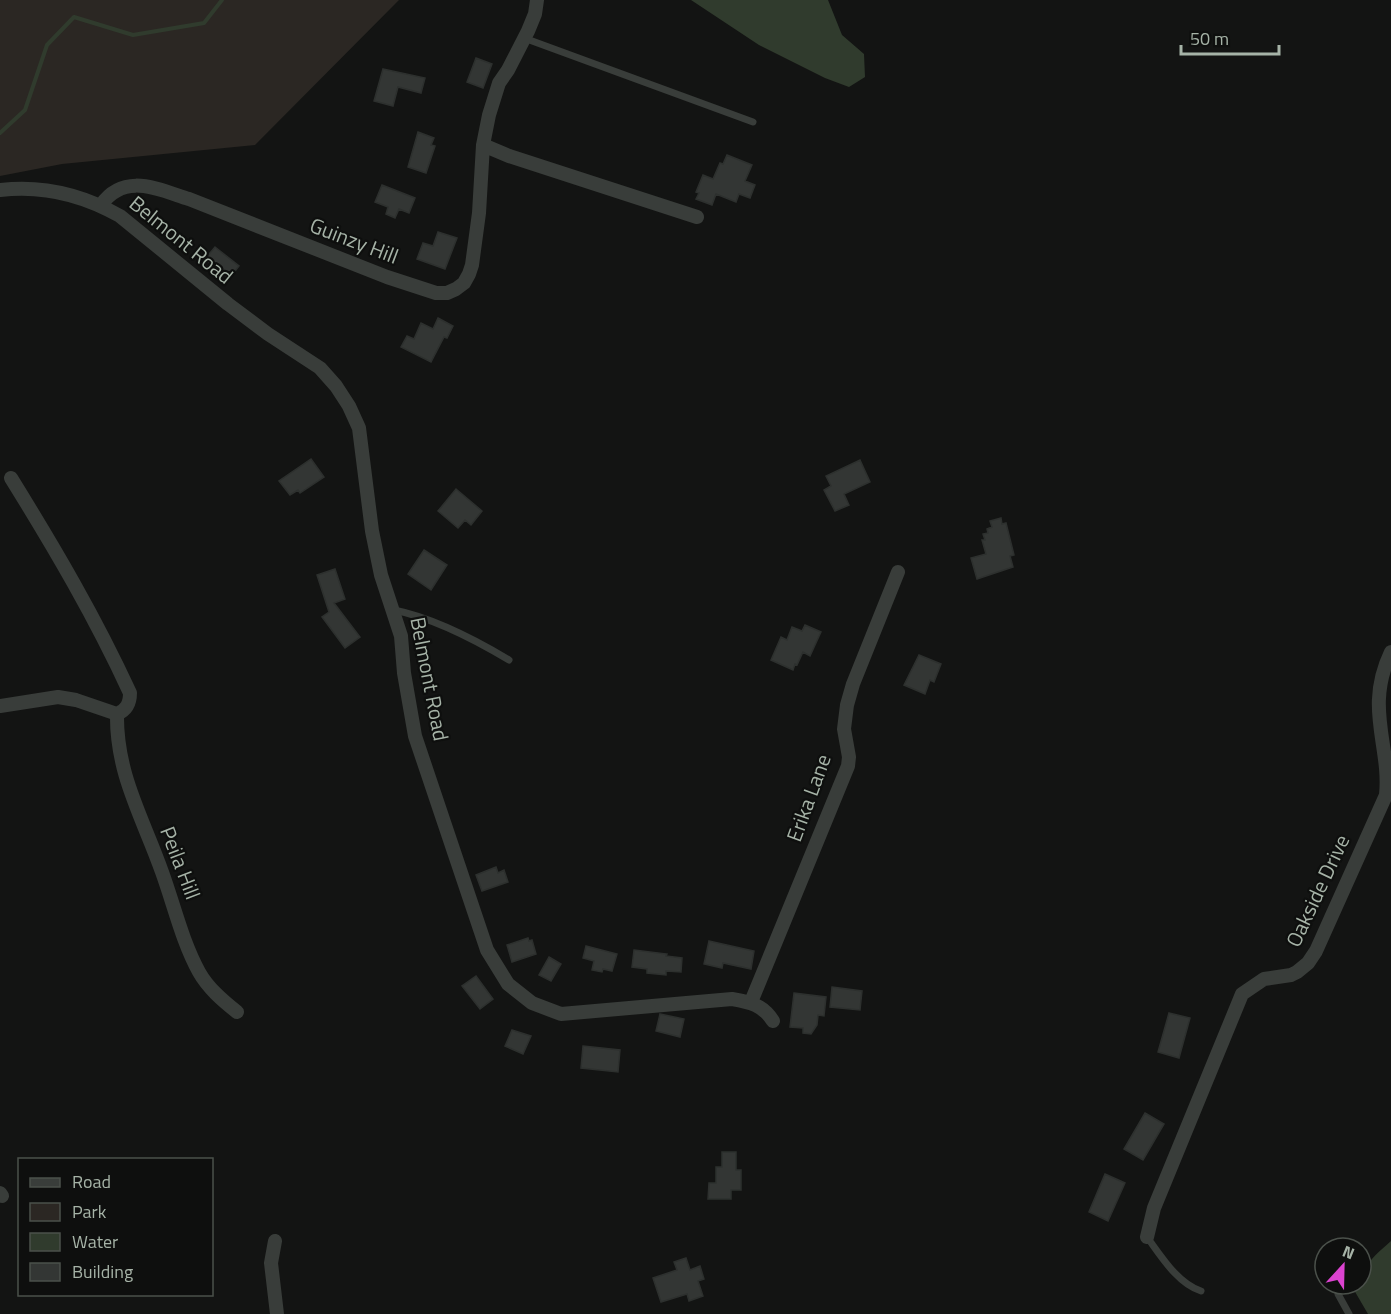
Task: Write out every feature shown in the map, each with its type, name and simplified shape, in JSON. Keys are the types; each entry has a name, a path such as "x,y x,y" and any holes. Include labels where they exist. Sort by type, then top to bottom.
{"street":[{"name":"Guinzy Hill","path":"101,205 114,190 124,186 133,185 156,189 189,199 387,277 436,293 447,293 456,289 470,274 472,265 479,213 483,145 489,115 499,83 524,39 535,14 537,0"},
{"path":"483,145 508,156 697,217"},
{"name":"Belmont Road","path":"0,190 34,188 83,198 101,205 128,222 268,334 320,368 349,406 359,428 372,531 381,575 401,636 404,673 415,735 487,951 508,984 532,1003 561,1014 732,999 751,1002"},
{"name":"Peila Hill","path":"11,478 79,590 109,646 130,693 130,701 126,708 117,714 118,749 124,774 198,971 220,999 237,1012"},
{"name":"Erika Lane","path":"751,1002 848,766 849,757 843,729 847,705 853,684 898,572"},
{"name":"Oakside Drive","path":"1148,1237 1154,1208 1242,994 1264,979 1291,975 1308,963 1316,951 1386,795 1390,769 1379,698 1384,668 1391,652"},
{"path":"0,706 58,697 117,714"},
{"path":"751,1002 768,1014 773,1021"},
{"path":"275,1241 271,1263 278,1314"}],"lane":[{"path":"524,39 753,122"},
{"path":"394,610 413,614 483,644 509,660"},
{"path":"1148,1237 1174,1270 1193,1288 1201,1291"},
{"path":"1339,1296 1349,1314"}],"green space":[{"path":"0,0 399,0 255,145 62,164 0,176"}],"water":[{"path":"691,0 828,0 842,35 864,54 865,77 849,87 825,78 759,45"},
{"path":"1391,1241 1391,1314 1368,1314 1358,1296 1373,1296 1373,1258"}],"building":[{"path":"476,58 492,64 483,88 467,82"},
{"path":"383,69 425,78 421,93 398,87 393,106 374,101"},
{"path":"418,132 434,138 431,145 435,146 426,173 408,167"},
{"path":"727,155 752,165 745,181 755,185 750,198 739,194 736,202 716,194 712,205 696,199 699,193 696,192 703,175 713,179 720,163 723,164"},
{"path":"382,185 415,198 409,213 399,209 395,218 386,214 388,207 375,202"},
{"path":"438,232 457,238 445,269 417,259 423,243 433,246"},
{"path":"215,247 239,266 229,279 205,259"},
{"path":"438,318 453,326 447,338 444,337 431,362 401,347 407,336 414,339 421,323 433,329"},
{"path":"311,459 324,477 300,493 298,490 290,495 279,481"},
{"path":"860,460 870,482 844,494 849,505 835,511 824,490 831,486 826,476"},
{"path":"456,489 482,511 471,525 465,520 458,528 438,511"},
{"path":"1001,518 1002,524 1006,523 1014,555 1010,556 1013,567 977,579 971,558 986,554 982,540 985,540 983,534 988,533 987,529 992,527 990,521"},
{"path":"424,550 447,565 431,590 408,574"},
{"path":"335,569 345,599 334,603 360,637 345,648 322,617 329,612 317,575"},
{"path":"805,625 821,632 810,656 803,652 793,670 771,660 781,637 787,640 792,627 802,631"},
{"path":"919,655 941,664 934,682 930,680 925,694 904,685"},
{"path":"496,867 498,873 504,870 508,882 482,891 476,875"},
{"path":"528,938 529,941 532,940 536,954 512,962 507,945"},
{"path":"709,941 754,951 751,969 723,963 722,968 704,964"},
{"path":"586,946 617,954 612,971 592,970 594,961 583,958"},
{"path":"634,950 682,958 681,972 666,971 666,975 647,973 647,969 632,967"},
{"path":"549,957 561,964 551,981 539,975"},
{"path":"476,976 493,999 480,1009 462,986"},
{"path":"832,987 862,991 860,1010 830,1007"},
{"path":"794,993 826,997 824,1016 818,1015 817,1025 811,1034 803,1033 803,1028 790,1027"},
{"path":"1169,1013 1190,1018 1179,1058 1158,1052"},
{"path":"660,1014 684,1019 680,1037 656,1031"},
{"path":"512,1030 531,1036 523,1054 505,1046"},
{"path":"583,1046 620,1050 618,1072 581,1068"},
{"path":"1145,1113 1164,1124 1143,1160 1124,1149"},
{"path":"722,1152 736,1152 736,1170 741,1170 741,1190 731,1190 731,1199 708,1199 709,1183 716,1183 716,1167 722,1167"},
{"path":"1105,1174 1125,1183 1108,1221 1089,1212"},
{"path":"686,1258 690,1270 700,1266 704,1279 698,1281 703,1296 689,1301 687,1294 661,1302 653,1278 677,1270 674,1262"}],"waterway":[{"path":"0,133 25,110 47,45 74,17 133,35 204,23 222,0"}]}
